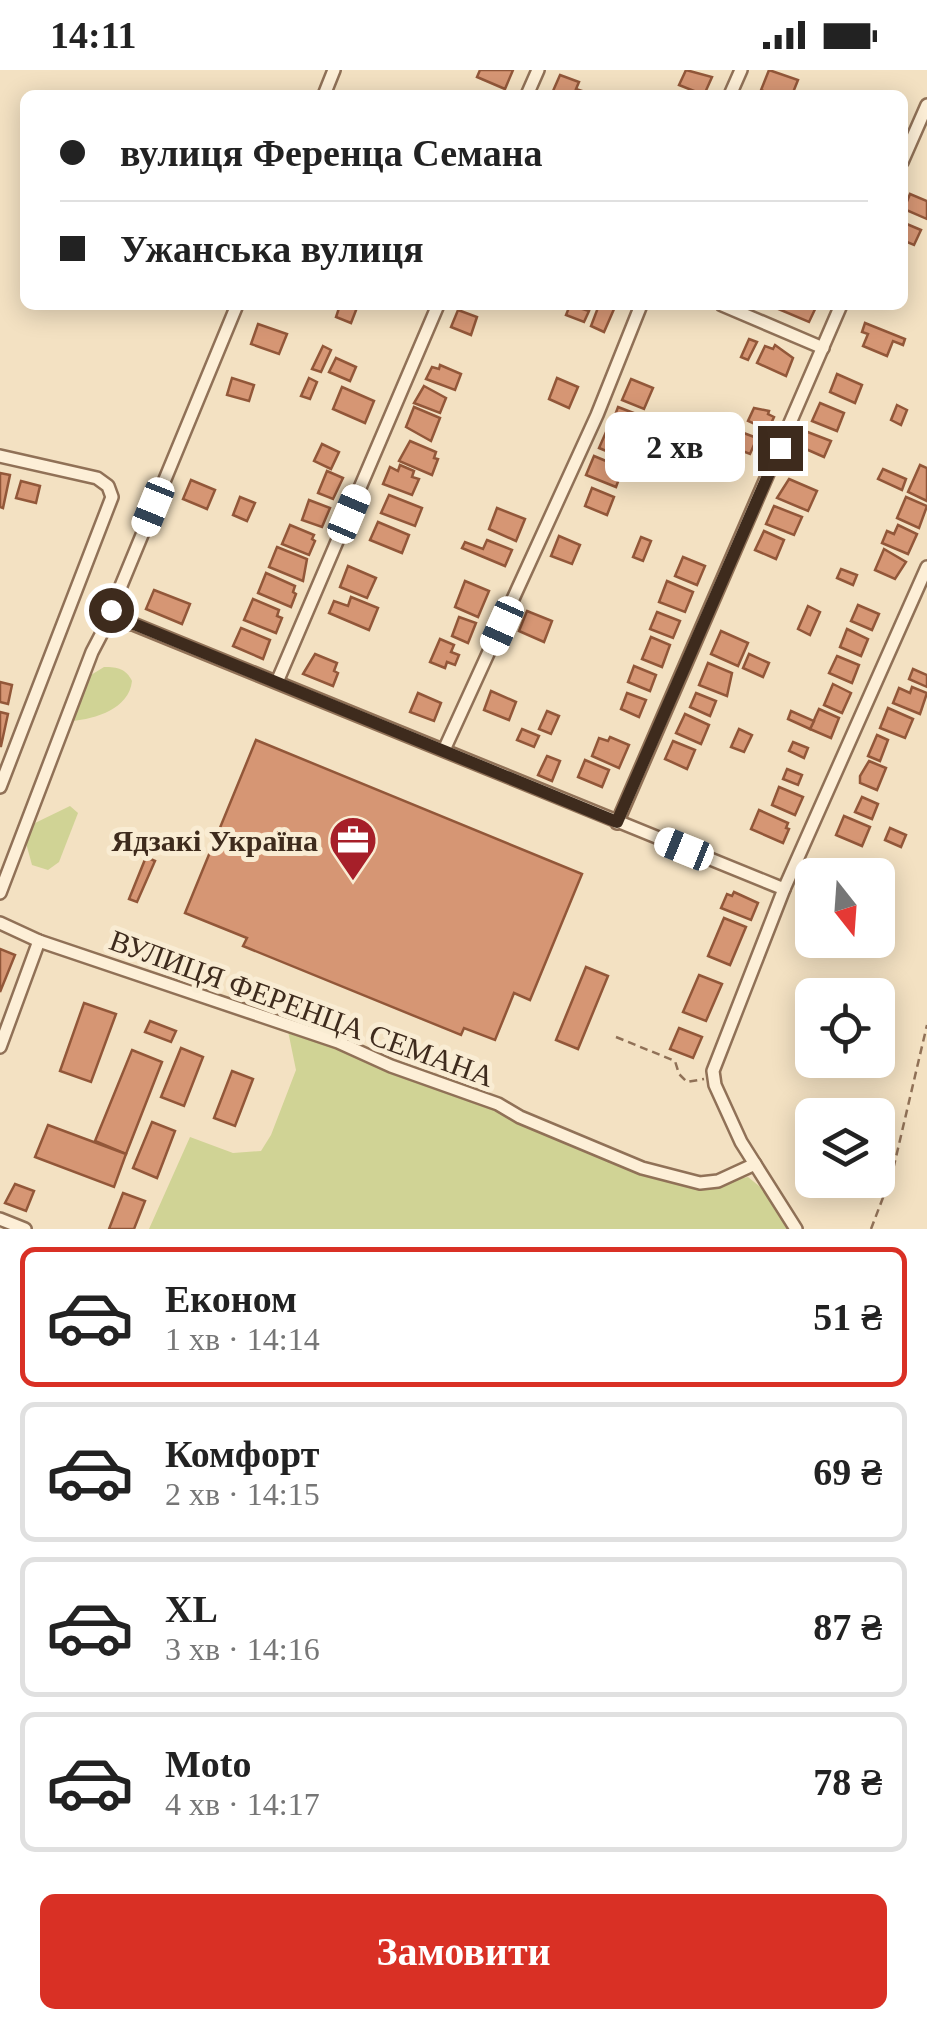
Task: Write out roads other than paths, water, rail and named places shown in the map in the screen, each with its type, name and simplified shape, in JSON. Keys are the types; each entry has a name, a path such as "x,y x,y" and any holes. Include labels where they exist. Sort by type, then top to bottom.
{"street":[{"path":"908,148 927,105"},
{"path":"114,624 111,610 235,310"},
{"path":"277,682 436,310"},
{"path":"444,750 597,415 639,310"},
{"path":"734,310 823,348"},
{"path":"617,822 839,310"},
{"path":"0,456 97,478 108,486 112,496 4,766 0,787"},
{"path":"796,1229 731,1123 712,1071 784,889 927,567"},
{"path":"0,893 92,652 104,629 114,624 134,624 784,889"},
{"name":"ВУЛИЦЯ ФЕРЕНЦА СЕМАНА","path":"0,923 39,941 338,1042 391,1066 498,1104 520,1118 642,1168 700,1183 718,1181 755,1164"},
{"path":"0,1047 39,941"},
{"path":"0,1220 25,1229"}],"place":[{"name":"Ядзакі Україна","path":"353,882"}]}
